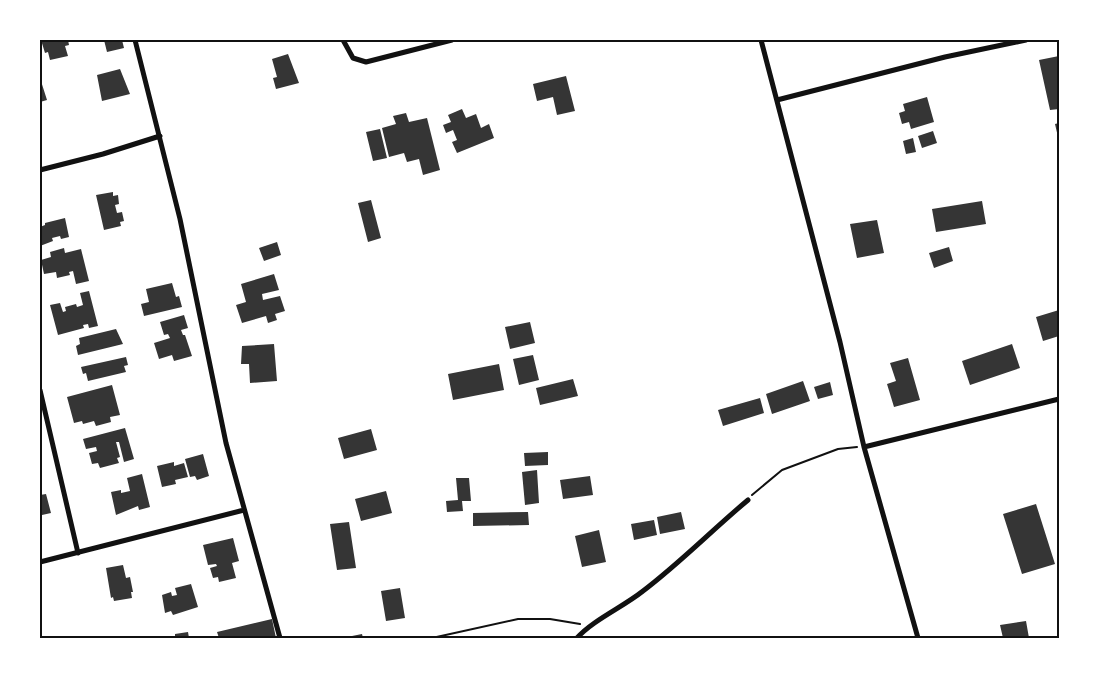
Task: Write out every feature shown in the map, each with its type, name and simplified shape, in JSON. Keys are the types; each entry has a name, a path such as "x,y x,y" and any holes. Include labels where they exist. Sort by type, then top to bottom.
{"street":[{"path":"135,40 180,219 226,443 280,638"},
{"path":"343,40 353,58 366,62 452,40"},
{"path":"761,40 840,342 864,447 918,638"},
{"path":"777,100 945,57 1026,40"},
{"path":"40,170 103,154 160,136"},
{"path":"40,390 78,554"},
{"path":"864,447 1059,398"},
{"path":"577,638 681,562 708,533 748,500"},
{"path":"40,562 78,554 244,510"}],"path":[{"path":"748,500 782,470 838,449 864,447"},
{"path":"432,638 518,619 550,619 591,626"}],"building":[{"path":"41,40 68,40 69,45 65,46 68,56 50,60 48,52 45,53"},
{"path":"104,40 122,40 124,48 107,52"},
{"path":"288,54 299,83 276,89 273,78 277,77 272,59"},
{"path":"1059,56 1059,109 1050,110 1039,60"},
{"path":"120,69 130,94 102,101 97,75"},
{"path":"566,76 575,111 557,115 553,97 537,101 533,84"},
{"path":"40,78 47,100 40,102"},
{"path":"927,97 934,122 911,129 909,122 902,124 899,113 905,111 903,104"},
{"path":"462,109 466,118 476,114 481,128 489,124 494,138 457,153 452,142 457,140 453,130 446,133 443,125 451,122 448,115"},
{"path":"406,113 409,122 427,118 440,170 423,175 419,159 407,162 404,153 389,157 382,128 396,124 393,116"},
{"path":"1059,123 1059,137 1058,137 1055,124"},
{"path":"380,129 387,158 373,161 366,132"},
{"path":"933,131 937,143 922,148 918,136"},
{"path":"913,138 916,152 906,154 903,141"},
{"path":"113,192 113,196 118,195 119,204 115,205 117,213 122,212 124,221 120,222 121,226 104,230 96,195"},
{"path":"371,200 381,238 368,242 358,203"},
{"path":"982,201 986,224 936,232 932,209"},
{"path":"65,218 69,237 61,239 60,236 52,238 53,241 40,246 40,227 45,225 45,223"},
{"path":"877,220 884,253 857,258 850,224"},
{"path":"277,242 281,255 264,261 259,248"},
{"path":"949,247 953,261 934,268 929,253"},
{"path":"64,248 65,253 81,249 89,281 76,284 73,271 69,272 70,275 57,278 56,272 44,274 41,260 51,257 50,252"},
{"path":"274,274 279,290 262,294 263,300 280,296 285,311 275,314 277,320 268,323 266,316 242,323 236,305 246,302 241,284"},
{"path":"172,283 176,297 179,296 182,307 144,316 141,304 149,302 146,289"},
{"path":"89,291 98,326 89,328 88,324 83,325 84,328 58,335 50,305 60,303 63,312 66,311 65,307 76,304 77,307 83,305 80,293"},
{"path":"1059,310 1059,336 1043,341 1036,317"},
{"path":"184,315 188,328 181,330 183,335 185,335 192,356 174,361 172,355 159,359 154,343 170,338 168,334 164,335 160,322"},
{"path":"530,322 535,343 510,349 505,327"},
{"path":"116,329 123,344 78,355 76,346 80,344 79,338"},
{"path":"274,344 277,381 250,383 249,364 241,364 242,346"},
{"path":"1012,344 1020,368 970,385 962,361"},
{"path":"533,355 539,380 519,385 513,359"},
{"path":"126,357 128,365 124,366 126,372 88,381 86,373 83,374 81,367"},
{"path":"908,358 920,400 894,407 887,384 896,381 890,363"},
{"path":"499,364 504,390 453,400 448,374"},
{"path":"573,379 578,396 540,405 536,388"},
{"path":"803,381 810,401 772,414 766,394"},
{"path":"830,382 833,395 818,399 814,387"},
{"path":"112,385 120,415 110,417 111,422 96,426 94,421 83,424 82,421 74,423 67,397"},
{"path":"760,398 764,413 723,426 718,410"},
{"path":"125,428 134,459 124,462 119,442 116,442 120,457 117,458 119,463 100,468 98,463 92,464 89,453 97,451 96,447 86,449 83,439"},
{"path":"371,429 377,450 344,459 338,438"},
{"path":"548,452 548,465 525,466 524,453"},
{"path":"203,454 209,476 197,480 195,476 190,477 185,459"},
{"path":"174,462 174,466 184,463 188,477 175,480 176,484 162,487 157,466"},
{"path":"537,470 539,503 525,505 522,472"},
{"path":"142,474 150,507 139,510 138,506 116,515 111,492 121,490 121,493 130,491 127,478"},
{"path":"590,476 593,495 563,499 560,480"},
{"path":"456,478 469,478 471,501 462,501 463,511 447,512 446,501 458,500"},
{"path":"386,491 392,513 361,521 355,499"},
{"path":"46,494 51,513 42,515 40,513 40,495"},
{"path":"1036,504 1055,564 1022,574 1003,514"},
{"path":"528,512 529,525 473,526 473,513"},
{"path":"681,512 685,529 660,534 657,517"},
{"path":"654,520 657,535 634,540 631,524"},
{"path":"349,522 356,568 337,570 330,524"},
{"path":"599,530 606,562 582,567 575,536"},
{"path":"233,538 239,561 232,563 236,578 219,582 218,577 213,578 210,568 217,566 216,564 208,565 203,545"},
{"path":"123,565 126,578 130,577 133,592 131,592 132,598 114,601 113,597 111,598 106,568"},
{"path":"191,584 198,607 173,615 171,611 165,613 162,595 171,592 172,596 177,595 175,588"},
{"path":"400,588 405,618 386,621 381,591"},
{"path":"272,619 276,638 219,638 217,632"},
{"path":"1026,621 1029,638 1003,638 1000,625"},
{"path":"188,632 189,638 175,638 175,634"},
{"path":"362,634 363,638 347,638 347,637"}]}
